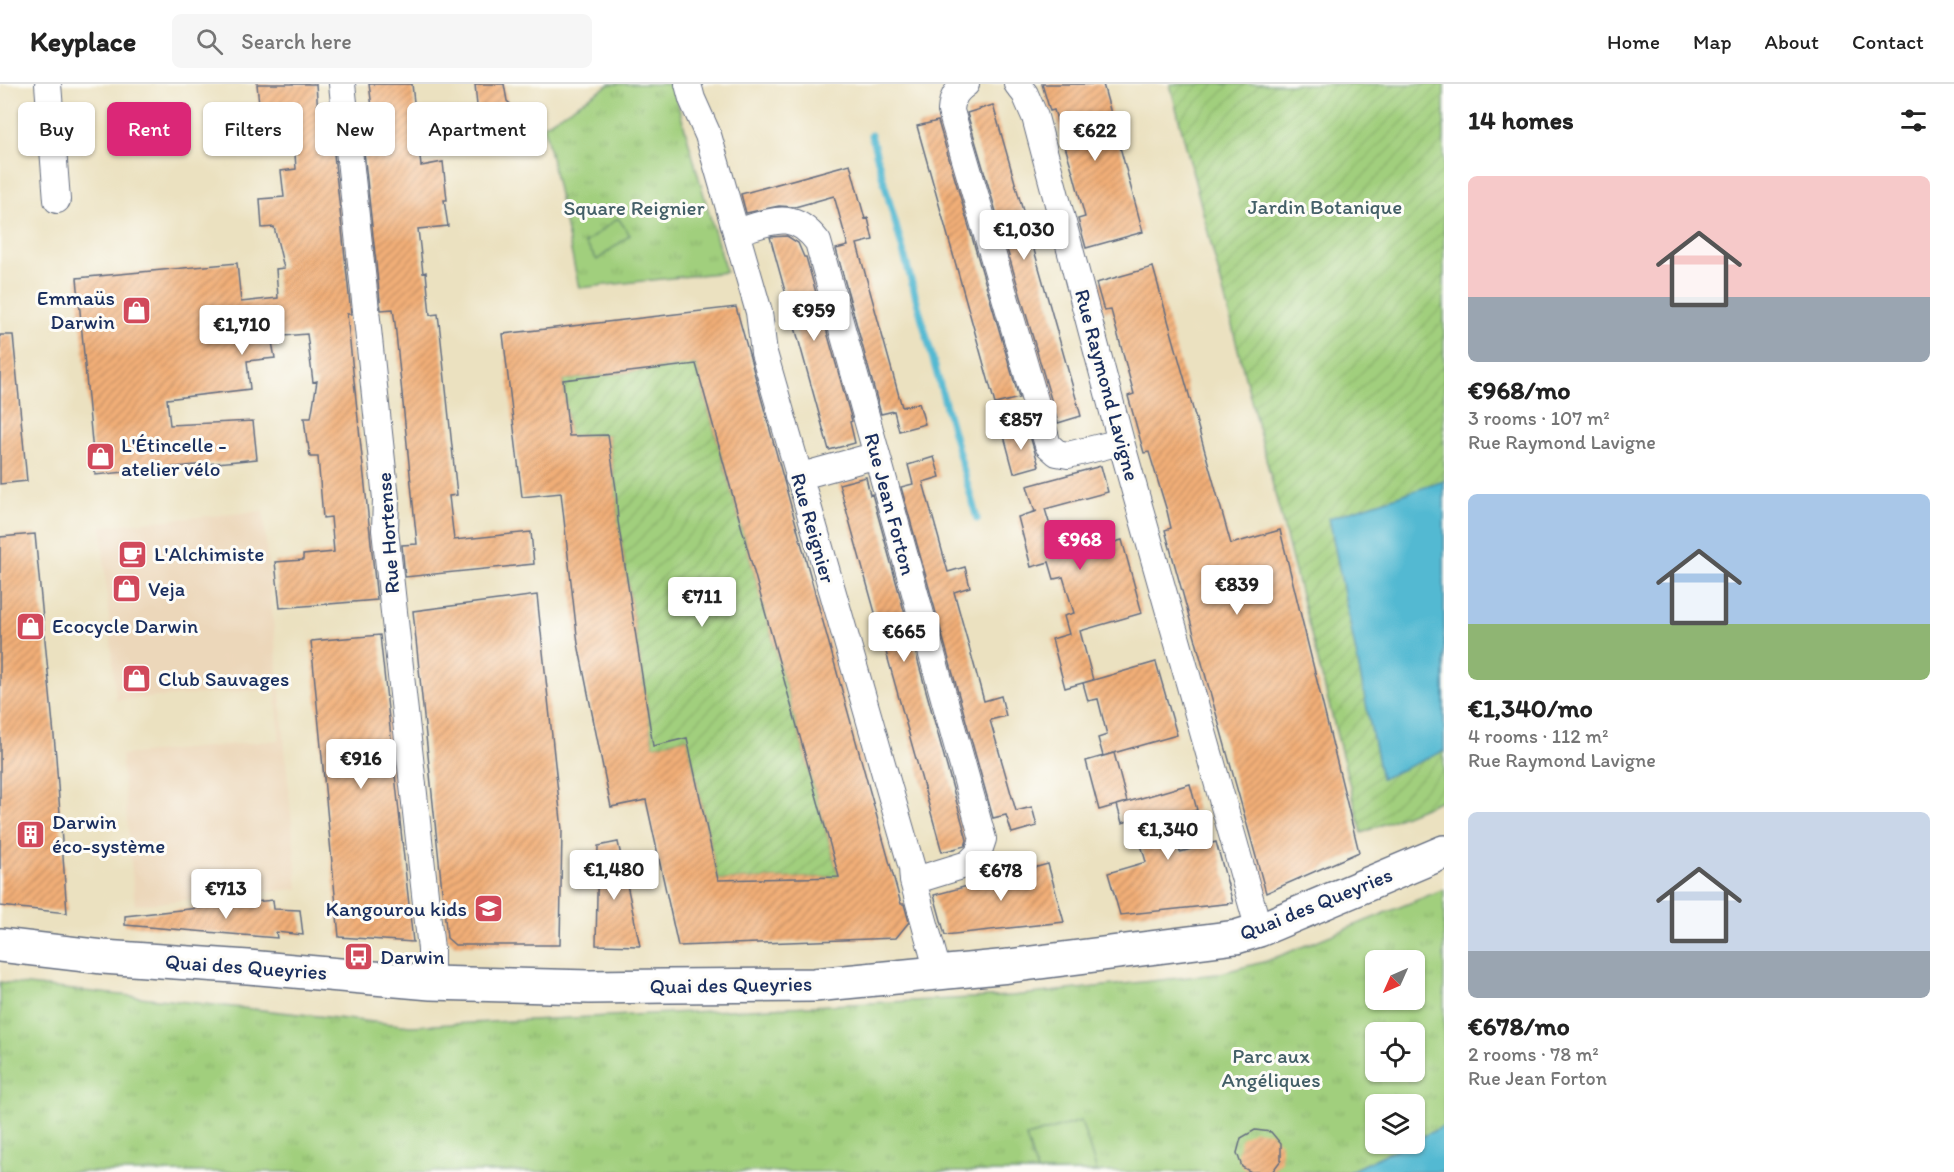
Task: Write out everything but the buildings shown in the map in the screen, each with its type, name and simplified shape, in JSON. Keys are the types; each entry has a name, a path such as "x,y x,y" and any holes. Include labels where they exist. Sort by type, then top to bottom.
{"main road":[{"name":"Quai des Queyries","path":"0,945 103,957 431,982 590,987 814,985 936,974 1236,937 1259,930 1444,852"}],"street":[{"path":"48,84 57,200"},
{"name":"Rue Hortense","path":"342,84 386,499 385,530 431,949 431,982"},
{"name":"Rue Reignier","path":"688,84 708,135 759,312 764,353 912,868 913,881 935,961 936,974"},
{"path":"966,84 952,99 951,111 1048,445 1057,453 1068,455 1121,442"},
{"name":"Rue Raymond Lavigne","path":"1017,84 1025,94 1035,117 1121,442 1259,930"},
{"name":"Rue Jean Forton","path":"736,232 779,220 794,221 809,230 818,242 983,839 978,854 968,864 913,881"},
{"path":"798,477 877,455"}],"shaded area":[{"path":"263,511 298,889 135,905 121,755 280,740 276,689 116,700 101,526"}],"green space":[{"name":"Square Reignier","path":"610,84 672,84 726,272 579,288 547,139 547,123"},
{"name":"Jardin Botanique","path":"1170,84 1444,84 1444,799 1362,833"},
{"path":"618,218 630,235 597,260 585,243"},
{"path":"696,364 839,877 718,880 687,738 653,746 618,521 616,488 608,435 569,436 563,380"},
{"name":"Parc aux Angéliques","path":"1444,889 1444,1126 1425,1135 1425,1094 1365,1094 1365,1154 1386,1154 1348,1172 0,1172 0,982 411,1026 1012,996 1217,974 1267,961"},
{"path":"1081,1121 1097,1172 1037,1172 1026,1137"}],"water":[{"path":"1444,481 1444,751 1381,779 1329,518"},
{"path":"1444,1126 1444,1172 1348,1172 1386,1154 1425,1154 1425,1135"}],"waterway":[{"path":"871,135 977,519"}],"place":[{"name":"Emmaüs Darwin","path":"136,310"},
{"name":"L'Étincelle - atelier vélo","path":"100,457"},
{"name":"L'Alchimiste","path":"133,554"},
{"name":"Veja","path":"127,589"},
{"name":"Ecocycle Darwin","path":"31,626"},
{"name":"Club Sauvages","path":"137,679"},
{"name":"Darwin éco-système","path":"31,834"},
{"name":"Kangourou kids","path":"488,909"},
{"name":"Darwin","path":"359,957"}]}
